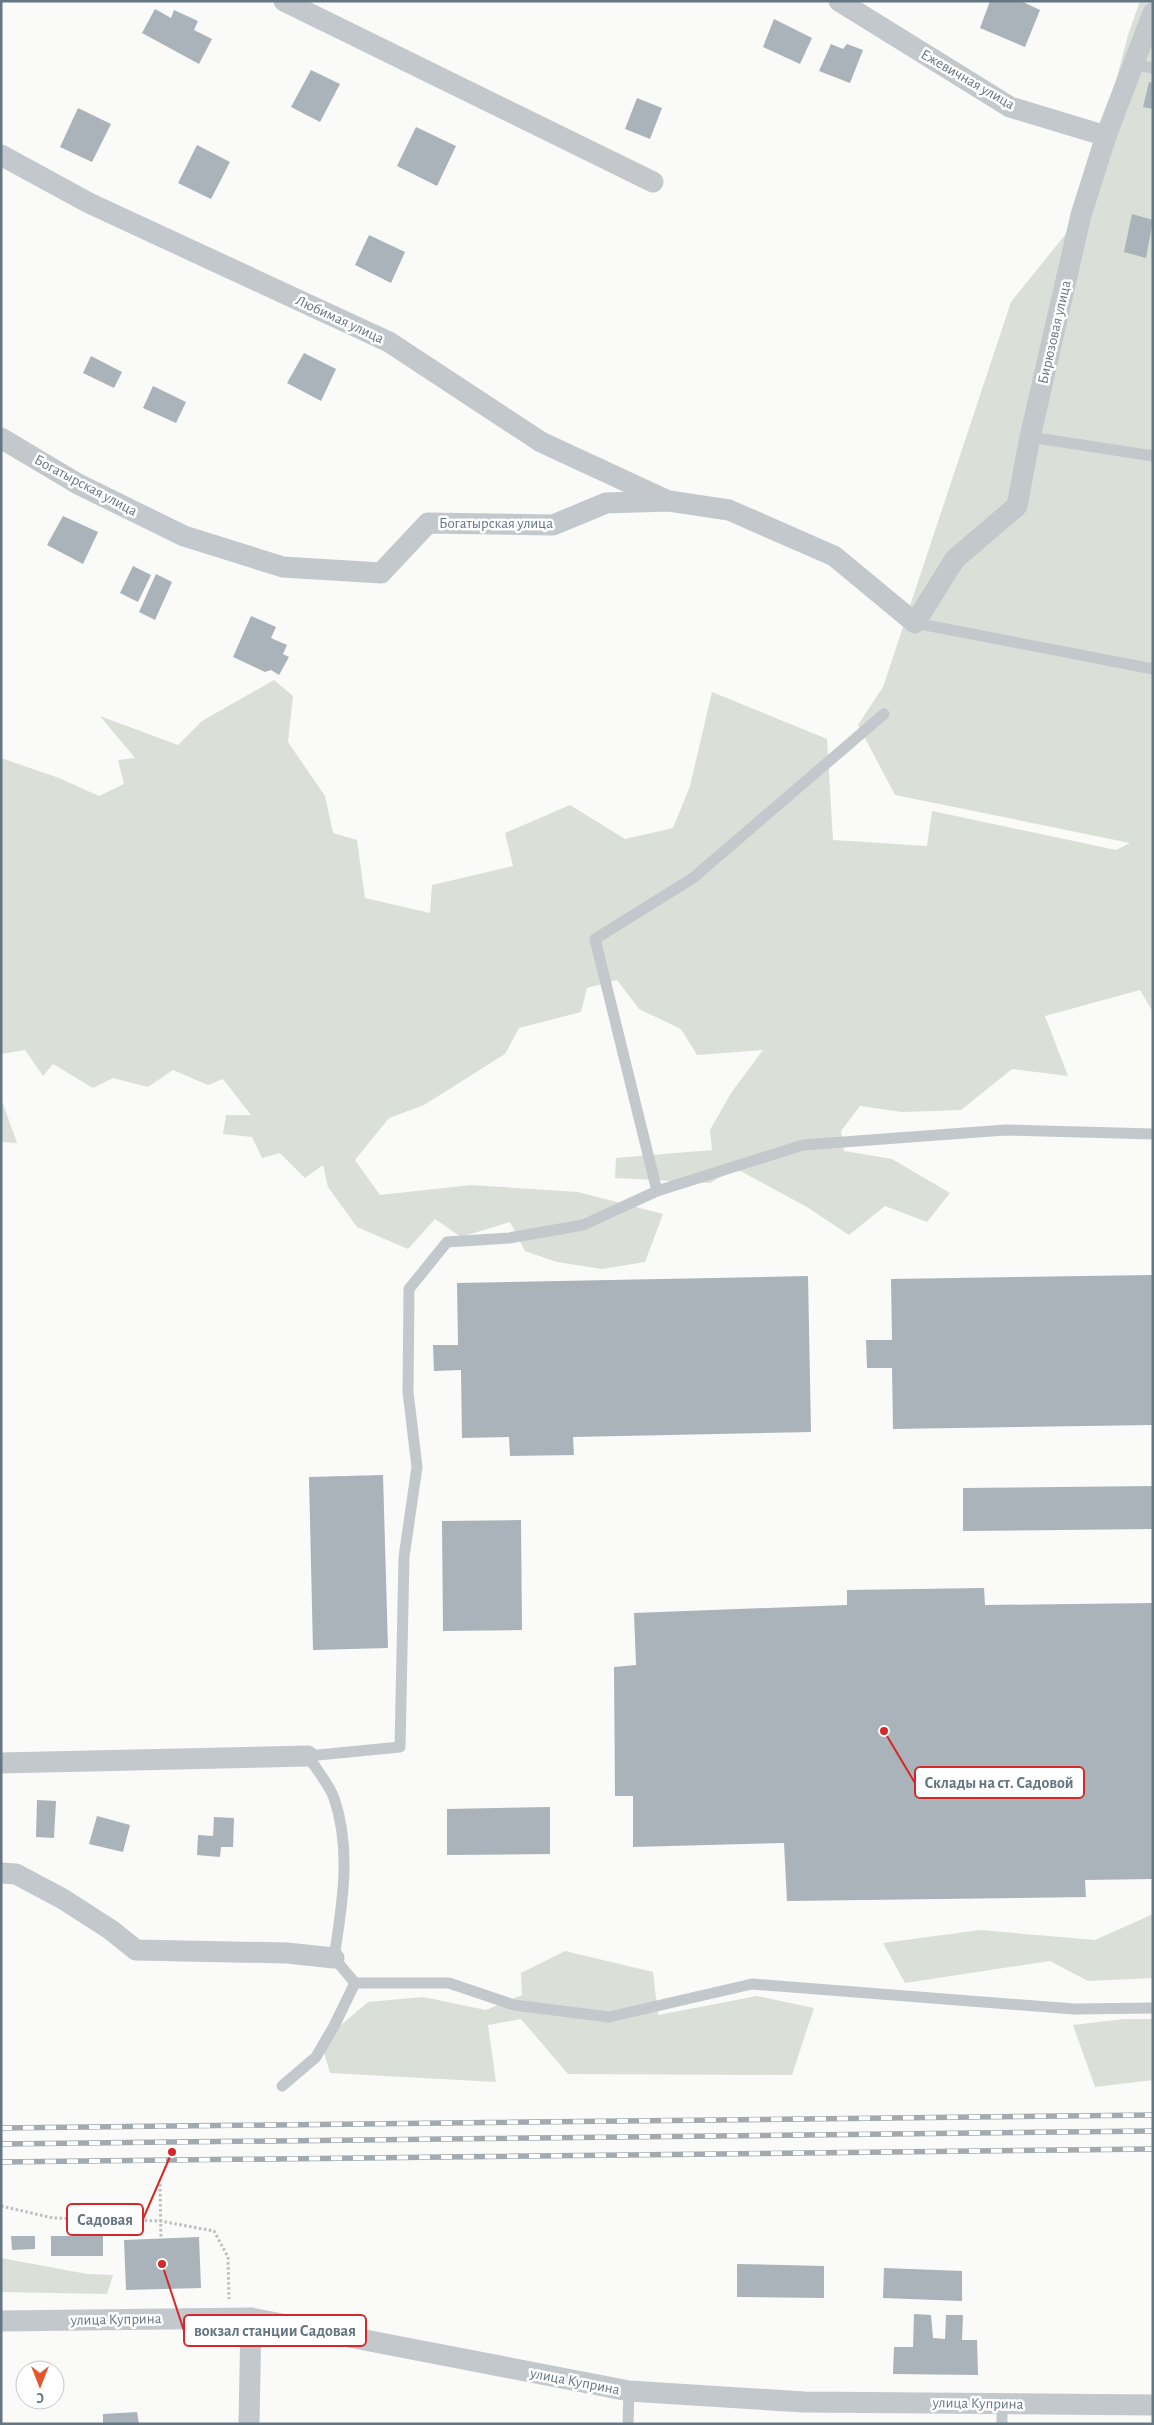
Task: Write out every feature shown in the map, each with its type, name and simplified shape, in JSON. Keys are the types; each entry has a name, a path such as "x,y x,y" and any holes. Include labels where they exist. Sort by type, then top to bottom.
{"street":[{"path":"284,1 653,182"},
{"name":"Ежевичная улица","path":"839,1 1010,107 1106,136"},
{"name":"Бирюзовая улица","path":"914,622 955,559 1017,506 1030,437 1081,215 1106,136 1153,13"},
{"name":"Любимая улица","path":"1,155 89,203 390,342 541,442 669,501"},
{"name":"Богатырская улица","path":"1,438 78,484 184,536 283,567 382,573 428,523 553,525 606,503 669,501 729,510 834,556 914,622"},
{"path":"1,1763 308,1756"},
{"path":"1,1873 16,1874 62,1899 110,1930 136,1950 287,1953 334,1958"},
{"path":"249,2424 251,2318"},
{"name":"улица Куприна","path":"1,2320 251,2318 629,2391 1002,2414 1153,2405"}],"lane":[{"path":"1132,64 1153,68"},
{"path":"1030,437 1153,456"},
{"path":"914,622 1153,669"},
{"path":"657,1191 595,939 693,878 884,714"},
{"path":"1153,1134 1005,1130 803,1145 657,1191 583,1225 508,1238 447,1242 410,1290 408,1392 417,1468 404,1557 400,1747 308,1756 334,1798 342,1837 344,1889 334,1958 355,1983 449,1983 514,2005 609,2017 752,1984 1074,2009 1153,2008"},
{"path":"282,2086 316,2057 355,1983"},
{"path":"628,2424 629,2391"}],"path":[{"path":"160,2184 161,2239"},
{"path":"1,2206 53,2218 160,2221 214,2231 228,2257 229,2318"}],"shaded area":[{"path":"1140,1 1153,1 1153,1012 1140,990 1045,1016 1068,1076 1012,1069 961,1110 902,1112 860,1106 841,1131 844,1151 892,1159 950,1193 927,1222 885,1206 849,1235 807,1207 735,1168 710,1183 615,1178 616,1158 712,1150 710,1130 731,1093 763,1050 697,1055 681,1029 639,1009 617,980 587,988 581,1012 519,1028 505,1054 424,1105 389,1118 355,1160 380,1195 471,1185 578,1192 663,1214 645,1262 602,1269 557,1262 525,1251 510,1222 461,1237 435,1219 408,1249 357,1227 328,1187 323,1165 305,1178 280,1153 262,1158 252,1137 223,1134 226,1115 251,1115 223,1079 208,1085 173,1070 148,1087 113,1078 93,1088 53,1064 43,1076 25,1050 1,1054 1,758 59,778 99,796 124,784 118,760 135,758 100,716 178,745 202,721 274,680 293,696 288,742 325,796 333,833 357,840 365,898 430,913 432,885 513,866 505,833 570,805 625,839 673,828 690,786 712,692 827,739 833,840 927,846 932,811 1116,850 1130,843 895,795 858,725 883,687 1011,302 1081,215 1128,35"},
{"path":"1,1098 17,1143 1,1142"},
{"path":"1153,1914 1153,1978 1088,1981 1050,1961 905,1983 883,1943 980,1930 1095,1940"},
{"path":"565,1951 653,1972 658,2015 757,1996 814,2008 792,2075 568,2074 521,2019 488,2025 496,2082 330,2073 321,2042 368,2002 423,1997 486,2010 522,1995 521,1973"},
{"path":"1124,2019 1153,2019 1153,2080 1095,2087 1073,2025"},
{"path":"1,2258 87,2274 113,2275 107,2294 1,2292"}],"building":[{"path":"990,1 1021,1 1040,10 1025,47 980,28"},
{"path":"155,9 171,18 174,10 198,21 194,30 212,39 199,64 142,33"},
{"path":"774,19 812,38 800,64 763,47"},
{"path":"831,44 843,49 847,44 863,50 850,83 819,71"},
{"path":"311,70 340,84 320,122 291,107"},
{"path":"1149,82 1153,83 1153,109 1143,107"},
{"path":"637,98 662,108 650,139 625,129"},
{"path":"78,108 111,124 92,162 60,147"},
{"path":"416,127 456,146 437,186 397,166"},
{"path":"197,145 230,162 211,199 178,183"},
{"path":"1132,214 1153,220 1146,258 1124,252"},
{"path":"369,235 405,252 391,283 355,265"},
{"path":"304,353 336,369 321,401 287,383"},
{"path":"91,356 122,372 114,388 83,373"},
{"path":"153,386 186,402 176,423 143,408"},
{"path":"63,516 98,532 83,564 47,545"},
{"path":"133,566 151,575 138,602 120,593"},
{"path":"156,574 172,582 155,620 139,612"},
{"path":"251,616 276,627 271,638 287,645 283,654 289,657 279,675 271,670 265,672 233,657"},
{"path":"1153,1275 1153,1425 893,1429 892,1368 867,1368 866,1340 892,1340 891,1279"},
{"path":"808,1276 811,1432 573,1437 574,1455 510,1456 509,1437 462,1438 461,1370 434,1371 433,1345 458,1345 457,1283"},
{"path":"383,1475 388,1648 313,1650 309,1477"},
{"path":"1153,1486 1153,1529 963,1531 963,1488"},
{"path":"521,1520 522,1630 443,1631 442,1521"},
{"path":"984,1588 985,1605 1153,1603 1153,1879 1085,1880 1086,1897 787,1901 784,1843 633,1847 633,1796 615,1796 614,1667 636,1665 634,1613 847,1605 847,1590"},
{"path":"37,1800 56,1801 54,1838 36,1837"},
{"path":"550,1807 550,1854 447,1855 447,1809"},
{"path":"97,1816 130,1825 123,1852 89,1844"},
{"path":"214,1817 234,1818 233,1847 221,1847 220,1857 197,1855 198,1835 213,1836"},
{"path":"11,2236 35,2236 35,2249 12,2250"},
{"path":"51,2236 103,2236 103,2256 51,2256"},
{"path":"199,2237 201,2288 126,2290 124,2240"},
{"path":"737,2264 824,2266 824,2298 737,2297"},
{"path":"884,2268 962,2271 962,2301 883,2298"},
{"path":"914,2314 931,2315 933,2338 945,2339 946,2315 963,2315 962,2340 977,2340 978,2375 893,2374 894,2347 913,2347"},
{"path":"137,2412 139,2424 103,2424 103,2414"}],"railway":[{"path":"1,2128 1153,2115"},
{"path":"1,2144 1153,2131"},
{"path":"1,2162 1153,2149"}],"place":[{"name":"Склады на ст. Садовой","path":"884,1731"},
{"name":"Садовая","path":"172,2152"},
{"name":"вокзал станции Садовая","path":"162,2264"}]}
